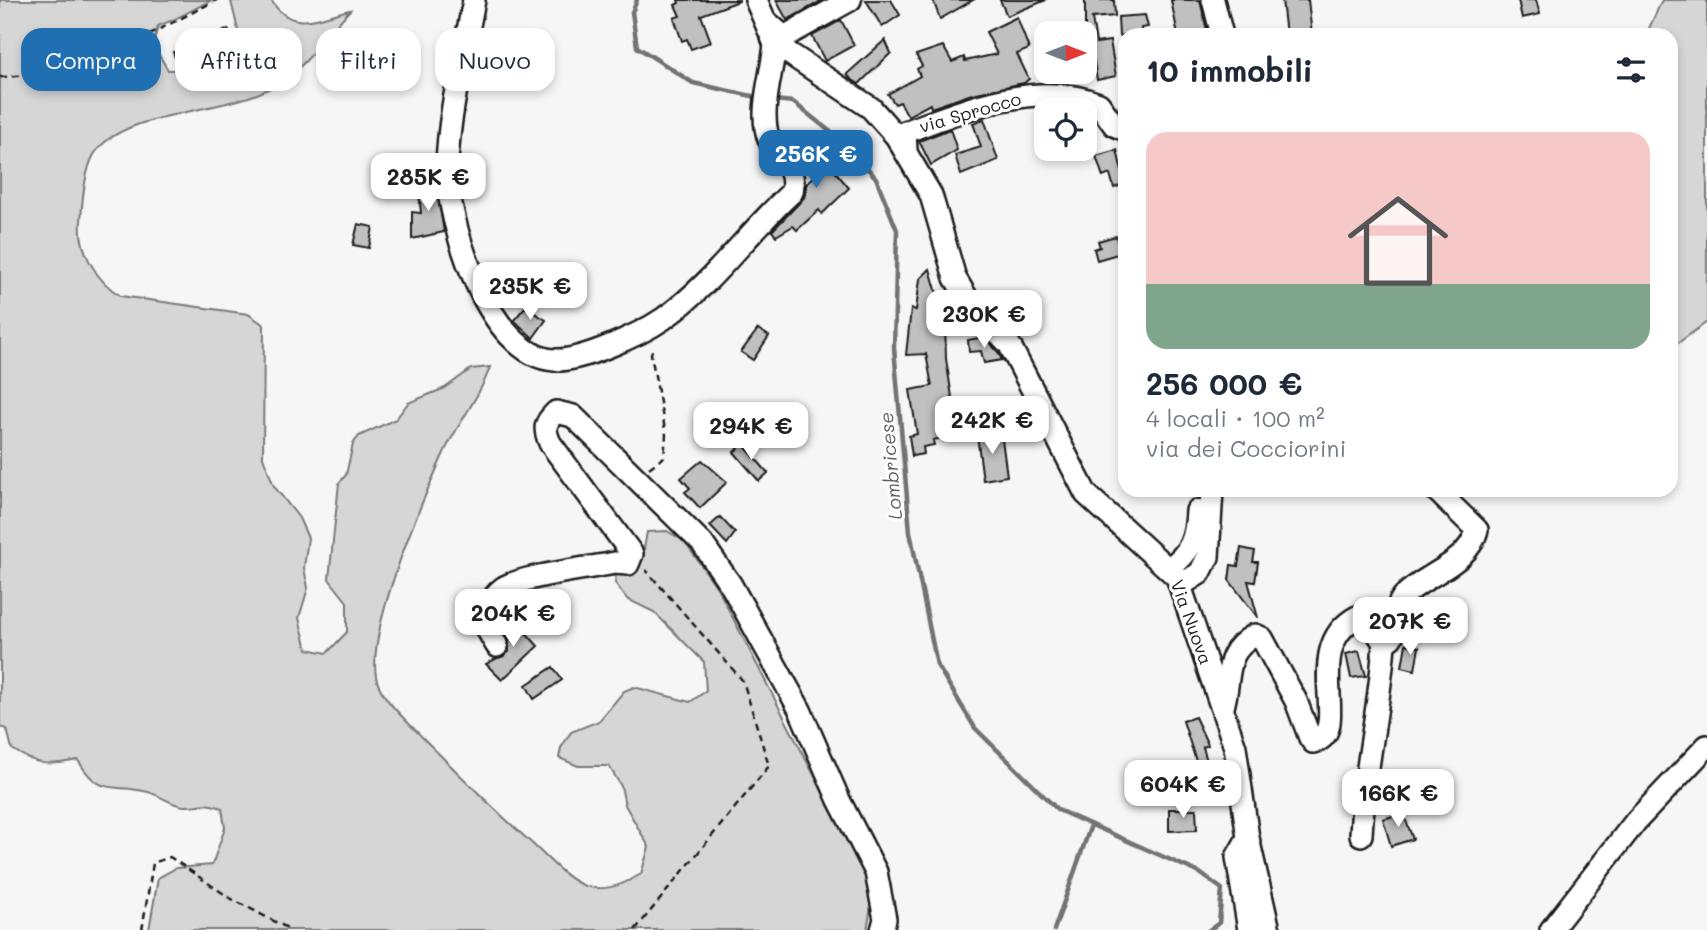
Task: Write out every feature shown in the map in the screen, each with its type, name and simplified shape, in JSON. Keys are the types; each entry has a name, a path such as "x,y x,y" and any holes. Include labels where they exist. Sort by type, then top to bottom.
{"street":[{"path":"474,0 456,95 447,169 457,225 484,304 498,323 521,344 539,357 554,360 574,358 661,320 688,299 792,192 792,172 768,138 767,101 775,44 761,10"},
{"path":"761,10 784,37 850,0"},
{"path":"1213,0 1220,28"},
{"name":"Via Nuova","path":"775,44 871,108 906,151 931,195 956,278 971,305 1009,344 1086,494 1175,576 1236,747 1248,838 1269,930"},
{"name":"via Sprocco","path":"906,151 905,132 946,116 1039,93 1099,104 1118,127"},
{"path":"497,646 485,627 489,603 503,588 524,581 628,564 632,554 550,443 545,430 547,420 556,412 573,416 631,470 702,543 731,585 775,664 876,872 885,919 882,930"},
{"path":"1175,576 1192,541 1199,497"},
{"path":"1175,576 1200,573 1208,558 1212,497"},
{"path":"1361,835 1363,793 1381,690 1384,643 1394,632 1396,612 1402,598 1464,554 1475,540 1477,530 1444,497"},
{"path":"1223,707 1230,658 1240,643 1255,635 1262,638 1296,701 1310,738 1318,741 1327,734 1330,712 1328,662 1336,633 1357,617 1366,619 1384,643"},
{"path":"1551,930 1636,821 1707,746"},
{"path":"1248,838 1237,857 1249,930"}],"path":[{"path":"0,77 35,76 74,67 216,0"},
{"path":"631,470 651,467 664,457 666,435 651,354 661,320"},
{"path":"632,554 743,681 769,766 635,930"},
{"path":"142,930 153,863 170,857 230,898 291,930"}],"shaded area":[{"path":"0,0 212,0 157,28 21,28 21,91 161,91 161,58 168,70 175,70 175,91 263,91 233,102 133,126 113,136 98,149 90,163 81,213 81,232 86,254 97,274 121,296 248,314 264,325 263,457 274,486 299,518 308,538 304,568 308,588 299,618 307,649 327,653 347,632 347,602 329,579 339,483 346,475 353,444 359,436 396,419 408,403 445,388 471,369 490,367 443,455 396,572 385,606 375,666 383,693 399,714 461,776 577,883 605,888 641,874 649,847 625,805 621,786 609,766 578,766 559,758 561,748 571,732 599,721 624,691 634,687 690,702 706,691 704,662 654,612 627,599 615,583 616,574 642,560 647,532 667,531 684,541 718,589 868,880 872,900 867,930 149,930 158,878 176,868 212,865 225,828 222,808 205,804 180,806 148,792 108,787 93,780 78,760 51,764 36,762 12,749 7,729 0,727"},
{"path":"271,0 288,17 297,20 316,19 350,10 334,28 316,28 316,49 302,65 302,28 237,28 231,1"},
{"path":"1662,0 1707,0 1707,322 1678,343 1678,28 1649,28"}],"building":[{"path":"678,0 739,1 701,15 711,42 691,49 687,39 682,41 674,18 680,16 675,5 679,3"},
{"path":"776,0 823,0 787,20"},
{"path":"866,0 891,0 900,15 882,27"},
{"path":"933,0 973,0 940,19"},
{"path":"1000,0 1046,0 1007,16"},
{"path":"1085,0 1114,0 1115,16 1085,21"},
{"path":"1171,0 1200,0 1206,28 1177,28"},
{"path":"1282,0 1308,0 1311,28 1285,28"},
{"path":"1518,0 1536,0 1540,14 1522,18"},
{"path":"1145,15 1148,27 1119,28 1118,17"},
{"path":"1017,17 1029,49 1017,54 1029,79 1024,83 972,94 931,108 930,104 908,116 900,102 895,104 888,94 920,76 917,69 922,66 916,55 943,46 952,62 964,57 965,61 997,54 986,32"},
{"path":"841,20 854,45 825,61 812,36"},
{"path":"885,40 891,53 859,84 851,79 847,74"},
{"path":"1110,41 1116,76 1097,80 1097,43"},
{"path":"984,119 998,160 961,175 955,155 981,147 973,123"},
{"path":"950,129 957,150 931,165 919,141"},
{"path":"822,141 836,157 829,164 849,188 822,214 819,210 797,230 793,226 776,236 772,231 806,195 806,184 816,175 802,160"},
{"path":"1117,150 1118,187 1114,188 1110,174 1103,177 1097,156"},
{"path":"434,171 444,232 412,239 412,212 421,213 419,192 431,189 428,172"},
{"path":"358,224 373,227 369,248 353,245"},
{"path":"1116,236 1118,254 1097,260 1094,249 1100,247 1098,241"},
{"path":"930,269 945,321 946,359 958,435 933,440 934,445 923,447 924,454 912,456 909,436 917,434 910,390 932,386 926,354 906,355 911,309 916,310 920,279"},
{"path":"525,307 546,320 533,338 514,320"},
{"path":"758,329 769,336 753,360 741,352"},
{"path":"984,337 1002,360 984,363 981,351 969,352 968,340"},
{"path":"1001,432 1007,476 983,480 977,435"},
{"path":"743,444 768,473 759,481 734,452"},
{"path":"702,460 727,482 700,508 685,492 690,488 681,478"},
{"path":"720,517 735,533 727,544 710,526"},
{"path":"1241,548 1255,551 1253,562 1258,562 1255,582 1248,581 1258,618 1229,580 1231,565 1238,566"},
{"path":"511,616 538,646 502,680 486,664 509,652 509,640 501,626"},
{"path":"1406,644 1419,647 1415,670 1402,667"},
{"path":"1359,651 1366,676 1351,678 1346,654"},
{"path":"553,667 562,680 534,699 526,685"},
{"path":"1195,717 1208,745 1203,747 1207,761 1197,764 1183,721"},
{"path":"1169,809 1196,809 1197,830 1169,831"},
{"path":"1403,813 1413,839 1391,846 1383,819"}],"waterway":[{"name":"Lombricese","path":"637,0 632,12 637,47 693,83 761,98"},
{"name":"Lombricese","path":"774,100 793,102 847,145 876,178 897,230 894,348 910,532 937,665 975,728 1058,810 1200,873 1222,889 1219,923 1209,930"},
{"path":"1054,930 1091,825"}]}
